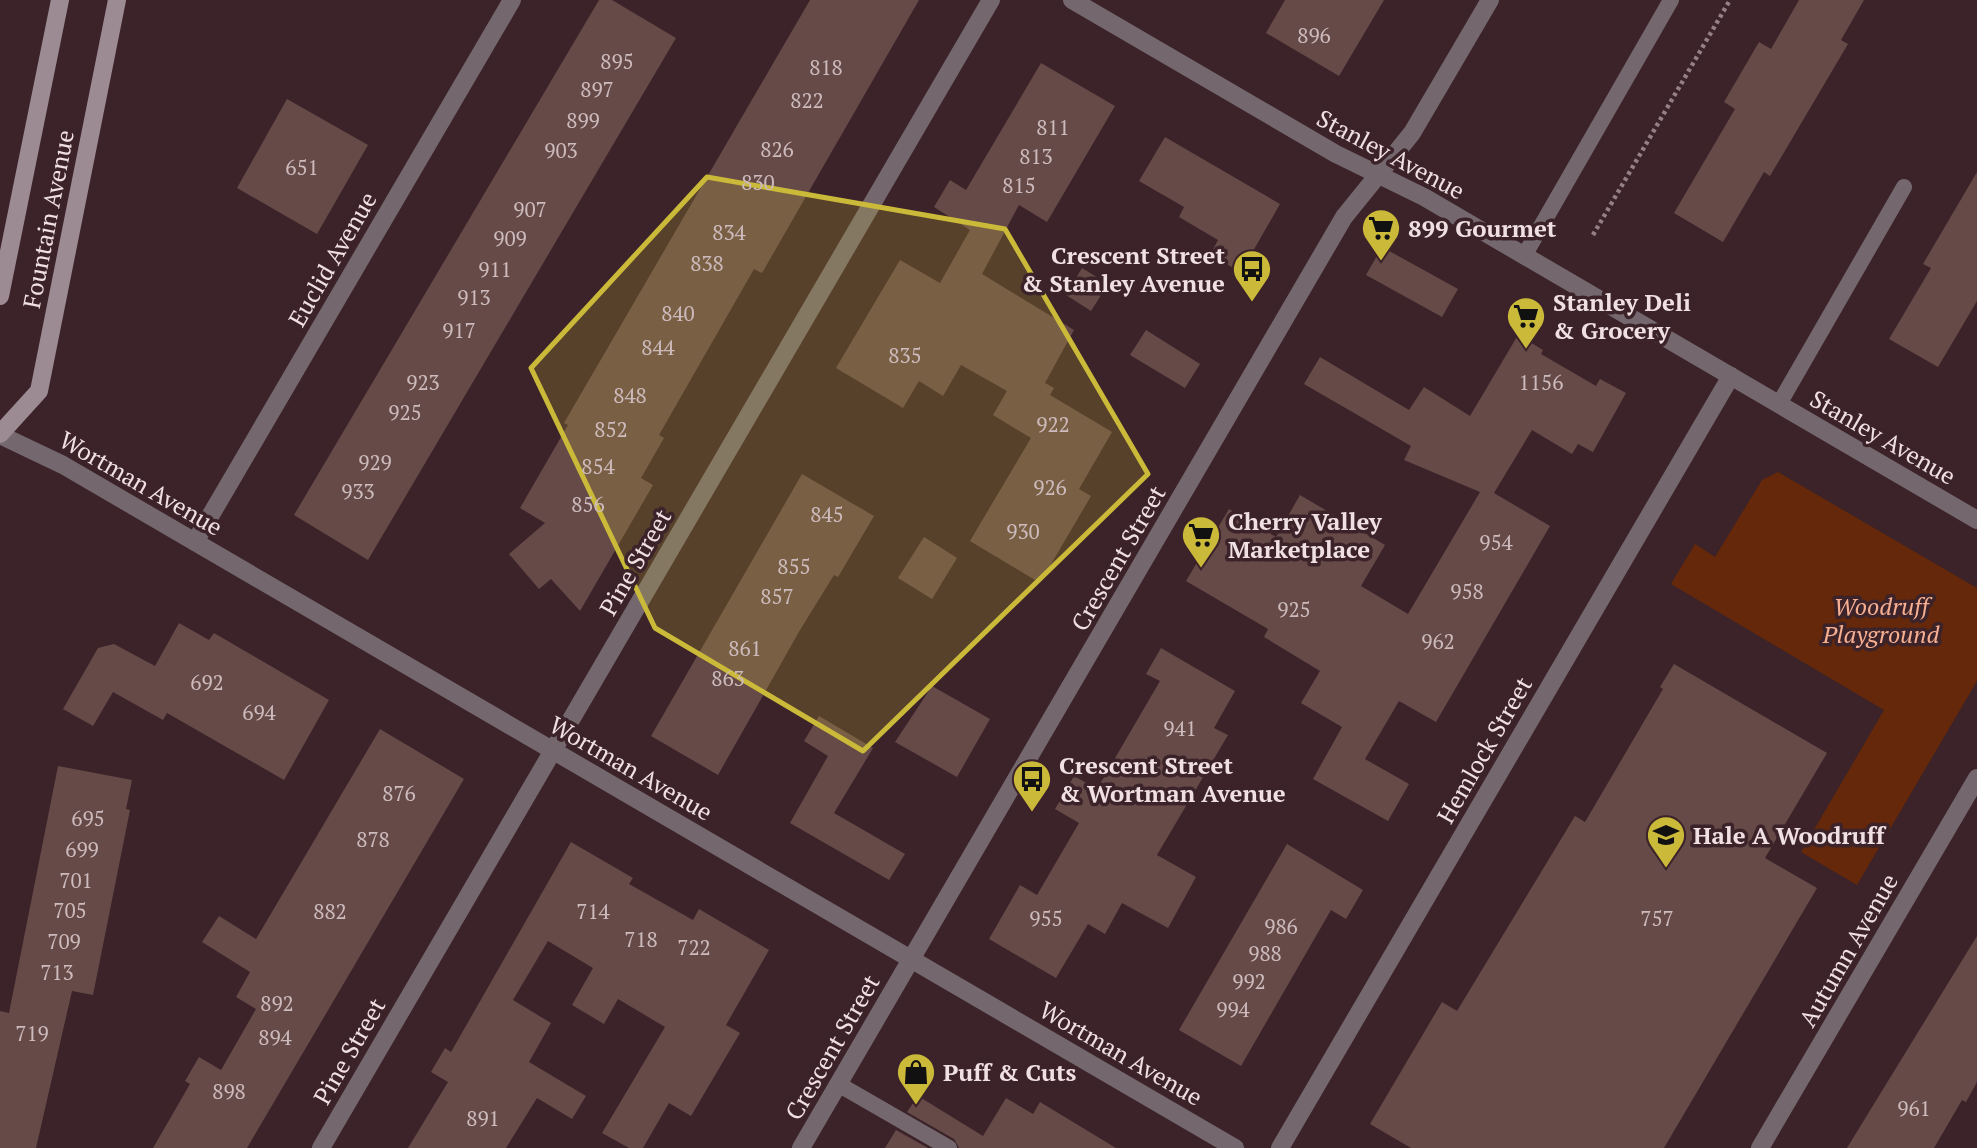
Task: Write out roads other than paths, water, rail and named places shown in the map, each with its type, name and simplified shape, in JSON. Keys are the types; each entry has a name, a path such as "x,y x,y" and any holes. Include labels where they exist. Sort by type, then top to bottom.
{"main road":[{"name":"Fountain Avenue","path":"0,296 60,0"},
{"name":"Fountain Avenue","path":"0,434 39,391 117,0"}],"street":[{"name":"Euclid Avenue","path":"195,542 512,0"},
{"name":"Pine Street","path":"321,1148 991,0"},
{"name":"Stanley Avenue","path":"1072,0 1336,154 1424,197 1977,520"},
{"name":"Crescent Street","path":"801,1148 1344,217 1412,133 1490,0"},
{"name":"Hemlock Street","path":"1280,1148 1731,376"},
{"name":"Wortman Avenue","path":"0,434 63,465 1235,1148"},
{"name":"Autumn Avenue","path":"1760,1148 1977,778"}],"lane":[{"path":"1524,256 1671,0"},
{"path":"1779,404 1904,187"},
{"path":"838,1084 949,1148"}],"place":[{"name":"899 Gourmet","path":"1381,262"},
{"name":"Crescent Street & Stanley Avenue","path":"1252,303"},
{"name":"Stanley Deli & Grocery","path":"1526,350"},
{"name":"Cherry Valley Marketplace","path":"1201,569"},
{"name":"Crescent Street & Wortman Avenue","path":"1032,813"},
{"name":"Hale A Woodruff","path":"1666,869"},
{"name":"Puff & Cuts","path":"916,1106"}],"park label":[{"name":"Woodruff Playground","path":"1881,620"}]}
